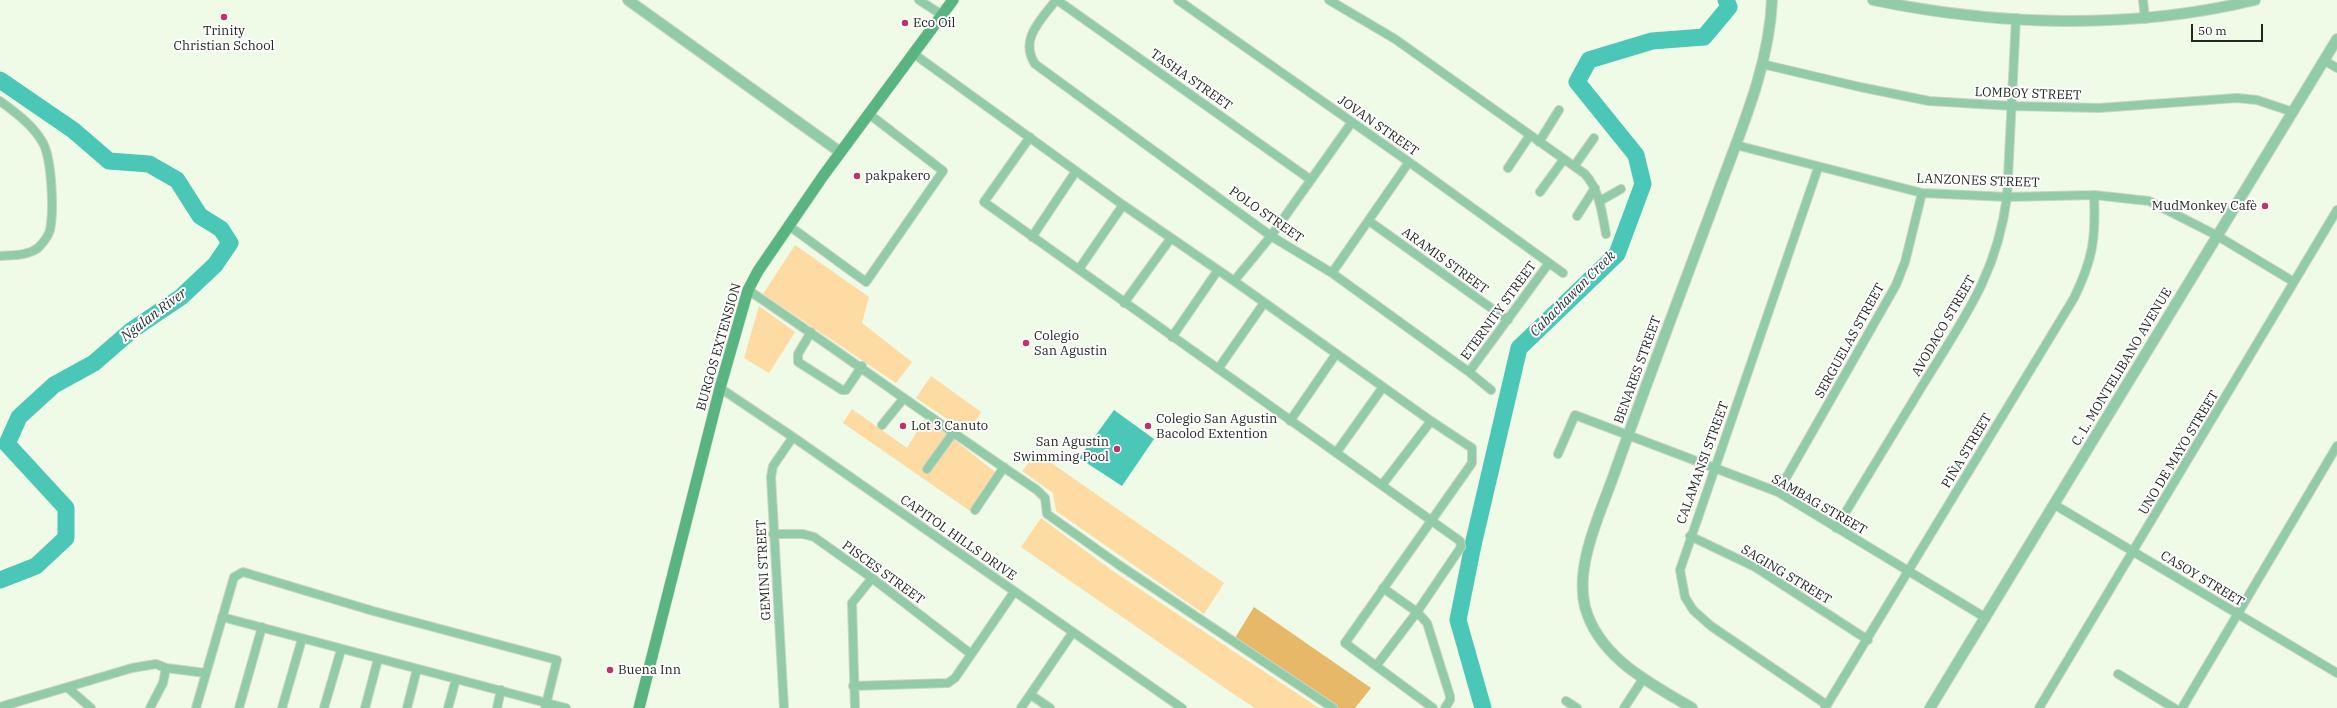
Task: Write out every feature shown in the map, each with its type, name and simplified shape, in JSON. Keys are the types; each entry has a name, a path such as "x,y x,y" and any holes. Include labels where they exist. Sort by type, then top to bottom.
{"main road":[{"name":"BURGOS EXTENSION","path":"639,708 720,388 748,290 788,225 840,152 953,0"}],"street":[{"path":"628,0 840,152"},
{"path":"919,0 942,16"},
{"name":"POLO STREET","path":"1057,0 1030,36 1030,56 1034,64 1272,236 1332,273 1469,372 1491,390"},
{"name":"TASHA STREET","path":"1057,0 1311,180"},
{"name":"JOVAN STREET","path":"1178,0 1409,162 1563,273"},
{"path":"1329,0 1395,39 1585,174 1600,201 1606,234"},
{"name":"BENARES STREET","path":"1692,708 1643,679 1605,646 1591,625 1582,588 1582,572 1590,544 1629,434 1736,145 1762,64 1768,39 1772,0"},
{"path":"1873,0 1948,13 2056,20 2145,19 2255,0"},
{"path":"2143,0 2145,19"},
{"name":"AVODACO STREET","path":"1836,528 1974,302 1997,249 2004,224 2007,196 2016,18"},
{"name":"C. L. MONTELIBANO AVENUE","path":"1930,708 2055,505 2216,235 2337,40"},
{"path":"914,54 1123,205 1234,281 1431,421 1472,448 1472,463 1345,643 1433,708"},
{"path":"2325,61 2337,68"},
{"name":"LOMBOY STREET","path":"1762,64 1860,87 1929,101 2012,106 2098,108 2237,98 2257,100 2293,112"},
{"path":"0,101 32,128 44,145 49,163 51,204 50,230 46,239 38,248 24,255 0,256"},
{"path":"1539,142 1559,110"},
{"path":"788,225 866,282 943,171 869,114"},
{"path":"1234,281 1272,236 1352,122"},
{"path":"1508,168 1530,135"},
{"path":"1030,137 984,202 1460,541 1461,547 1417,612 1376,666"},
{"path":"1575,166 1594,138"},
{"name":"LANZONES STREET","path":"1736,145 1818,168 1922,194 2007,196 2094,195 2149,201 2216,235 2294,282"},
{"path":"1540,192 1564,159"},
{"path":"1332,273 1409,162"},
{"name":"CALAMANSI STREET","path":"1818,168 1780,283 1690,536 1680,570 1685,597 1693,610 1711,626 1826,706"},
{"path":"1032,237 1076,171"},
{"path":"1577,216 1594,188"},
{"path":"1600,201 1621,189"},
{"name":"SERGUELAS STREET","path":"1778,492 1896,285 1907,255 1922,194"},
{"name":"PIÑA STREET","path":"1826,706 1868,640 2074,298 2084,278 2091,258 2095,238 2094,195"},
{"path":"1078,269 1123,205"},
{"name":"UNO DE MAYO STREET","path":"2039,708 2337,210"},
{"name":"ARAMIS STREET","path":"1369,221 1508,320"},
{"path":"1124,303 1170,238"},
{"name":"ETERNITY STREET","path":"1469,372 1549,263"},
{"path":"1172,337 1218,270"},
{"path":"748,290 862,366 904,398 1004,467 1043,496 1046,510 1052,517 1119,565 1334,708"},
{"path":"1218,369 1264,303"},
{"path":"811,332 798,354 798,362 842,390 846,390 862,366"},
{"path":"1290,421 1336,354"},
{"path":"1336,453 1383,387"},
{"name":"CAPITOL HILLS DRIVE","path":"720,388 793,437 1182,708"},
{"path":"882,425 904,398"},
{"name":"SAMBAG STREET","path":"1558,454 1575,415 1629,434 1778,492 1986,618"},
{"path":"1382,486 1431,421"},
{"path":"927,469 953,432"},
{"name":"GEMINI STREET","path":"784,708 773,534 771,477 773,466 793,437"},
{"path":"2182,708 2337,446"},
{"path":"976,510 1004,467"},
{"name":"CASOY STREET","path":"2055,505 2337,673"},
{"name":"PISCES STREET","path":"773,534 803,534 814,537 872,578 971,654"},
{"name":"SAGING STREET","path":"1690,536 1755,567 1868,640"},
{"path":"196,708 234,577 238,573 250,573 373,611 557,660 546,705"},
{"path":"855,708 852,603 872,578"},
{"path":"1383,588 1417,612 1427,622 1433,635 1450,696 1450,700 1445,708"},
{"path":"854,686 948,683 955,678 1014,592"},
{"path":"222,617 341,650 501,690 546,705 566,708"},
{"path":"240,708 262,627"},
{"path":"1021,708 1073,632"},
{"path":"282,708 302,639"},
{"path":"324,708 341,650"},
{"path":"365,708 378,659"},
{"path":"0,707 132,668 156,664 166,668 206,673"},
{"path":"150,708 163,684 166,668"},
{"path":"407,708 417,669"},
{"path":"2118,674 2174,708"},
{"path":"448,708 456,679"},
{"path":"1624,708 1643,679"},
{"path":"68,688 91,708"},
{"path":"497,708 501,690"},
{"path":"1031,695 1050,708"},
{"path":"26,700 30,708"},
{"path":"1566,701 1577,708"}],"shaded area":[{"path":"795,245 869,297 862,323 912,362 896,383 763,294"},
{"path":"759,306 795,332 769,373 744,358"},
{"path":"931,376 981,412 968,433 916,398"},
{"path":"852,409 907,448 924,420 950,436 995,472 970,511 843,423"},
{"path":"1037,453 1224,583 1204,614 1056,511 1053,493 1022,471"},
{"path":"1041,518 1114,572 1319,708 1255,708 1235,695 1021,547"},
{"path":"1254,607 1371,688 1355,708 1338,708 1235,638"}],"water":[{"name":"San Agustin Swimming Pool","path":"1114,410 1154,439 1122,486 1079,458"}],"waterway":[{"name":"Cabachawan Creek","path":"1483,708 1458,620 1473,545 1519,348 1617,254 1643,184 1636,155 1577,82 1589,60 1652,41 1704,37 1729,7 1726,0"},
{"name":"Ngalan River","path":"0,80 73,130 109,161 149,164 177,180 200,216 221,229 230,243 215,265 181,297 132,330 94,363 54,385 19,417 7,444 66,508 66,538 36,566 0,580"}],"place":[{"name":"Trinity Christian School","path":"224,17"},
{"name":"Eco Oil","path":"905,23"},
{"name":"pakpakero","path":"857,176"},
{"name":"MudMonkey Cafè","path":"2265,206"},
{"name":"Colegio San Agustin","path":"1026,343"},
{"name":"Lot 3 Canuto","path":"903,426"},
{"name":"Colegio San Agustin Bacolod Extention","path":"1148,426"},
{"name":"San Agustin Swimming Pool","path":"1117,449"},
{"name":"Buena Inn","path":"610,670"}]}
